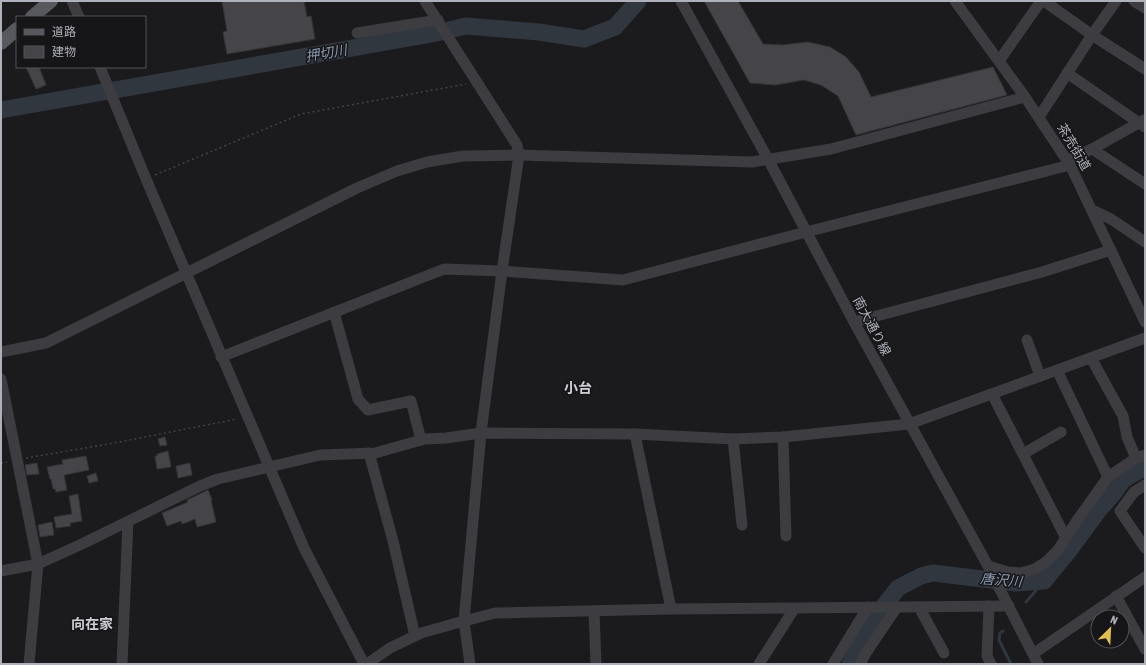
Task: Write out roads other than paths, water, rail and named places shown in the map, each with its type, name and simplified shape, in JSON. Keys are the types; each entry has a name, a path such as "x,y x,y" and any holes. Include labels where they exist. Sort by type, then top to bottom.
{"main road":[{"path":"33,16 51,1"},
{"path":"1,43 16,30"}],"street":[{"path":"72,1 79,16"},
{"path":"425,1 517,145 519,155 481,433 464,621 470,664"},
{"name":"南大通り線","path":"681,1 768,159 909,424 1001,590 1036,659"},
{"name":"茶売街道","path":"954,1 1025,97 1068,162 1145,321"},
{"path":"999,61 1043,1 1145,70"},
{"path":"1039,117 1116,1"},
{"path":"1134,1 1145,8"},
{"path":"357,32 439,22"},
{"path":"101,71 186,274 304,548 364,664"},
{"path":"222,357 444,270 502,271 623,280 1068,162 1143,123 1067,73"},
{"path":"1,352 46,343 357,188 397,171 427,162 463,156 519,155 752,162 831,149 1025,97"},
{"path":"1092,149 1145,184"},
{"path":"1092,210 1111,219 1145,242"},
{"path":"854,322 1042,272 1111,250"},
{"path":"334,312 358,399 368,410 410,401 421,440"},
{"path":"1,571 38,564 128,522 200,486 218,479 320,455 375,453 425,439 446,438 481,433 635,434 733,439 783,437 909,424 1145,338"},
{"path":"1027,340 1040,376"},
{"path":"990,570 1021,574 1035,569 1046,562 1058,550 1108,477 1140,457 1127,437 1123,416 1091,358"},
{"path":"1057,370 1108,477"},
{"path":"1,379 38,564 29,664"},
{"path":"992,394 1066,538"},
{"path":"1023,454 1061,432"},
{"path":"635,434 671,609"},
{"path":"783,437 786,536"},
{"path":"733,439 742,525"},
{"path":"369,453 393,541 415,636"},
{"path":"1145,485 1134,492 1120,511 1145,548"},
{"path":"122,664 128,522"},
{"path":"1036,659 1116,596 1145,577"},
{"path":"1116,596 1145,649"},
{"path":"988,606 987,656 991,664"},
{"path":"367,664 390,648 421,633 495,614 671,609 1009,606"},
{"path":"833,664 871,607"},
{"path":"919,607 944,653"},
{"path":"860,664 895,608"},
{"path":"759,664 794,609"},
{"path":"594,611 596,664"}],"waterway":[{"name":"押切川","path":"1,110 432,34 466,26 539,32 584,39 615,27 638,1"},
{"name":"唐沢川","path":"850,664 874,619 898,588 921,576 933,573 1016,583 1044,581 1123,480 1145,467"},
{"path":"1026,602 1044,581"},
{"path":"1003,631 1000,633 999,640 1011,664"}],"district":[{"name":"小台","path":"578,388"},
{"name":"向在家","path":"92,624"}]}
